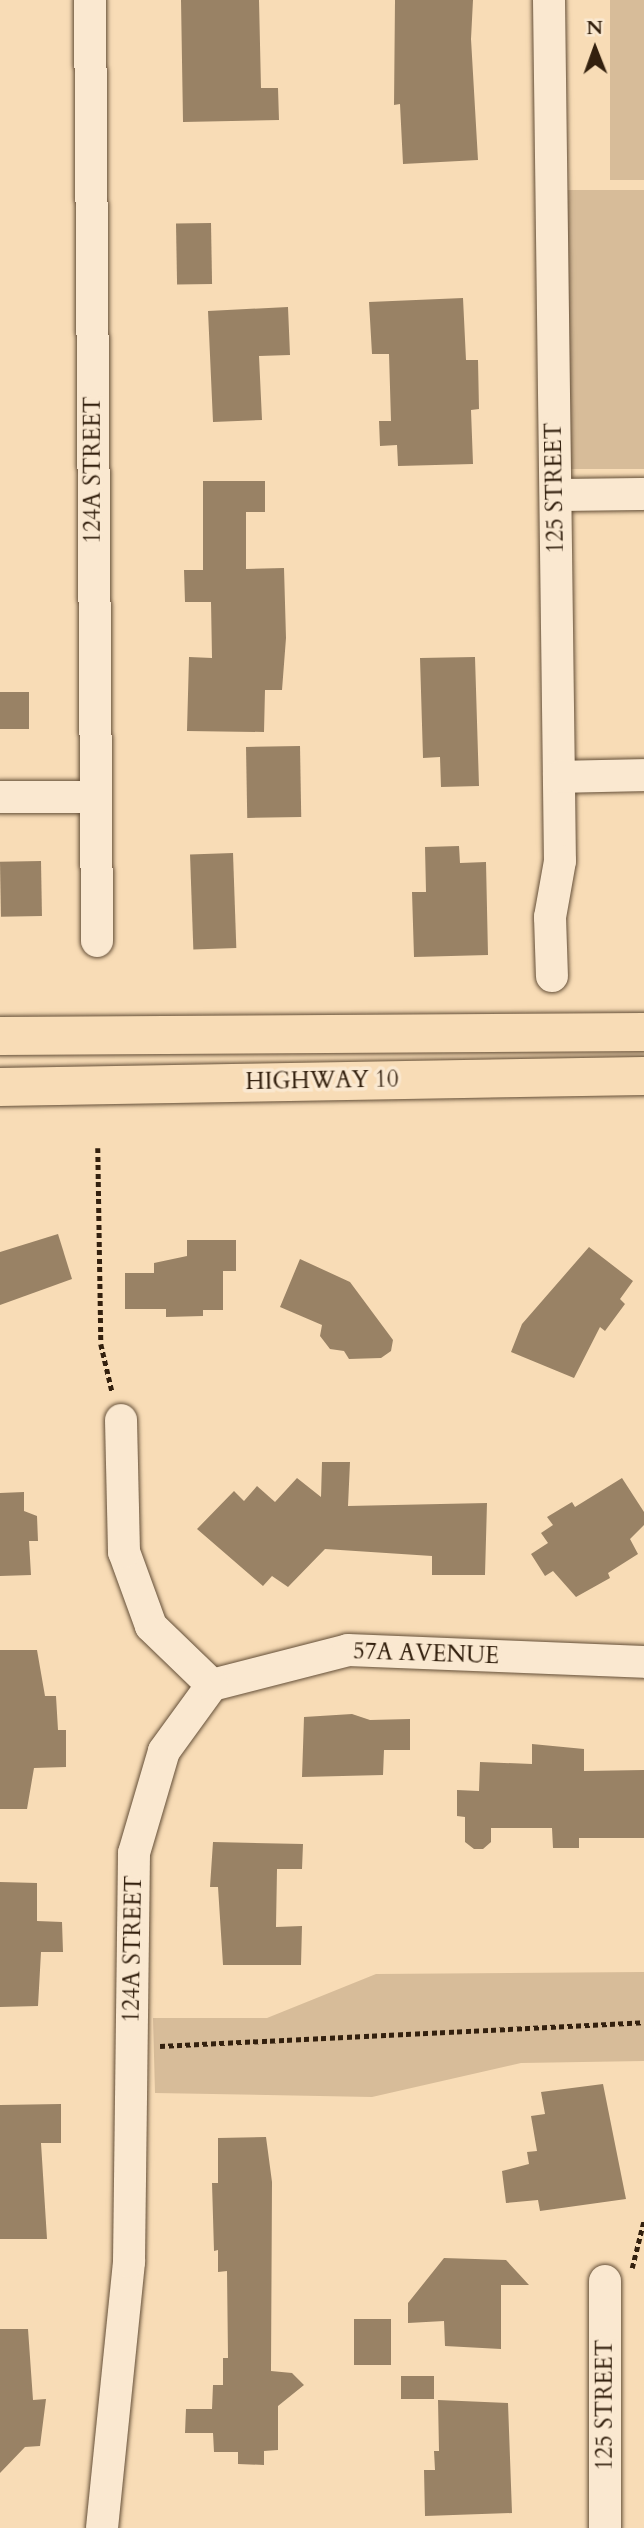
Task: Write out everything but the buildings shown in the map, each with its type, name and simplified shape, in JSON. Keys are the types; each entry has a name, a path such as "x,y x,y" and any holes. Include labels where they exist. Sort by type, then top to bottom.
{"highway":[{"name":"HIGHWAY 10","path":"0,1036 644,1032"},
{"name":"HIGHWAY 10","path":"0,1087 644,1076"}],"street":[{"name":"124A STREET","path":"90,0 97,941"},
{"name":"125 STREET","path":"549,0 560,861 550,917 552,976"},
{"path":"556,495 644,494"},
{"path":"559,777 644,775"},
{"path":"0,797 96,797"},
{"path":"121,1420 124,1552 151,1626 212,1685"},
{"name":"57A AVENUE","path":"212,1685 348,1650 644,1662"},
{"name":"124A STREET","path":"102,2528 129,2262 134,1853 164,1751 212,1685"},
{"name":"125 STREET","path":"605,2281 605,2528"}],"path":[{"path":"98,1149 100,1344 121,1420"},
{"path":"131,2048 644,2022"},
{"path":"605,2281 635,2266 644,2220"}],"shaded area":[{"path":"610,0 644,0 644,180 610,180"},
{"path":"563,190 644,190 644,469 563,469"},
{"path":"644,1972 644,2061 521,2063 372,2097 155,2093 153,2018 267,2018 376,1974"}]}
